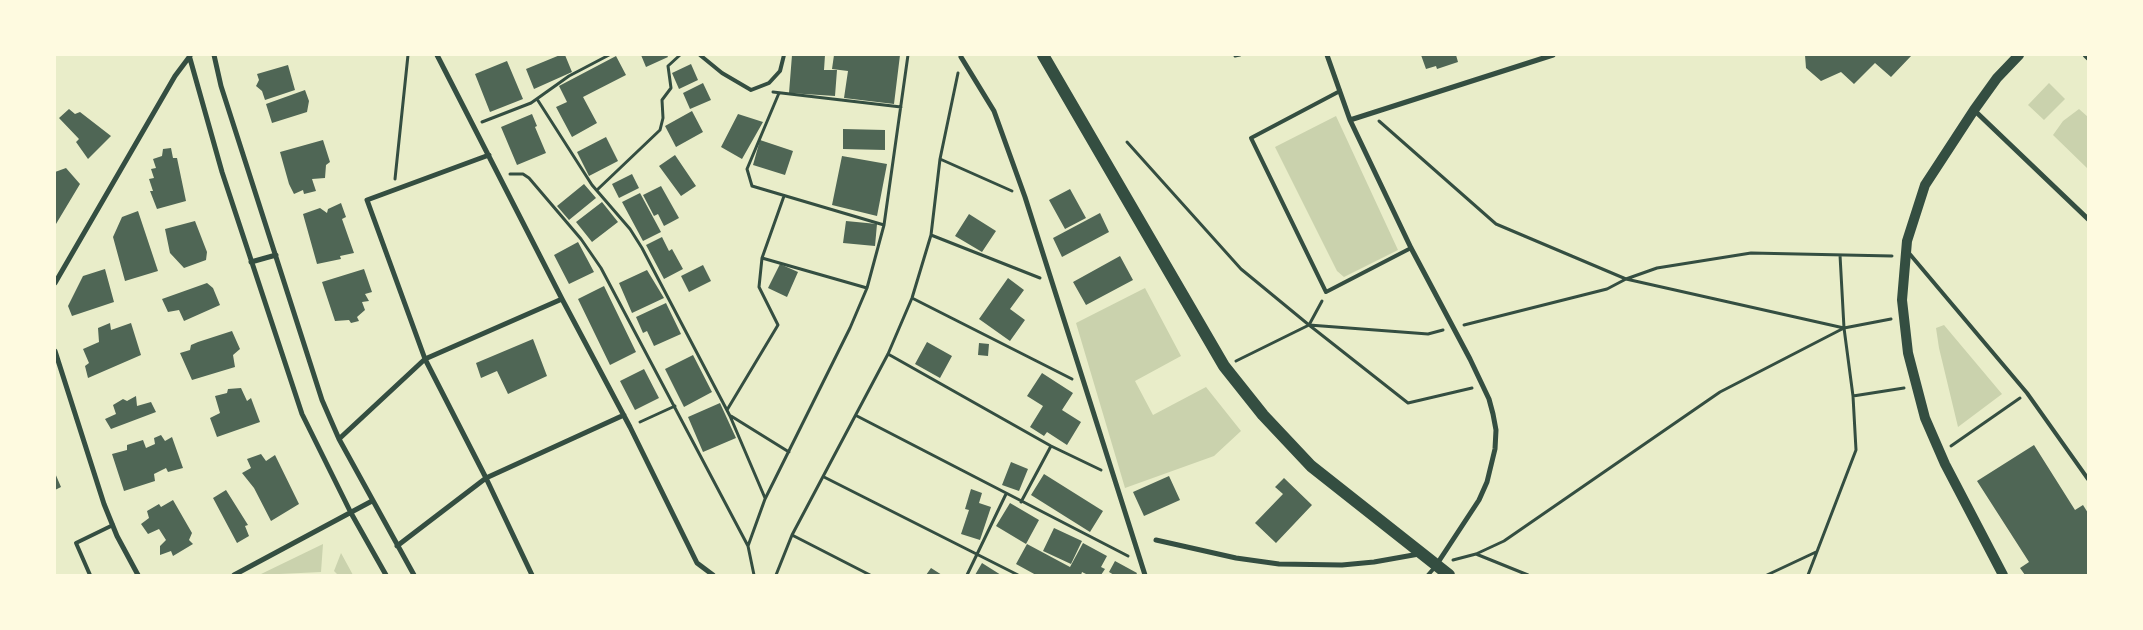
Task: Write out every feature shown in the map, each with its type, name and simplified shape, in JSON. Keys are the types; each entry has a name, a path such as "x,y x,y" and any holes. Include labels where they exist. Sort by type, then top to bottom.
{"main road":[{"path":"1043,55 1224,366 1263,415 1312,466 1422,554 1432,570 1448,575"},
{"path":"2003,575 1941,454 1925,418 1908,353 1902,300 1906,253 1925,185 1997,78 2019,55"}],"street":[{"path":"190,55 222,172 302,414 351,513 386,575"},
{"path":"55,283 174,76 190,55"},
{"path":"214,55 221,86 322,400 339,439 414,575"},
{"path":"437,55 562,300 624,415 697,562 713,575"},
{"path":"1327,55 1350,120 1410,248 1489,398 1496,430 1495,448 1487,482 1476,506 1432,570"},
{"path":"1350,120 1553,55"},
{"path":"2085,55 2088,58"},
{"path":"961,57 994,111 1025,197 1145,575"},
{"path":"1974,110 2088,219"},
{"path":"489,155 367,200 425,359 486,478 532,575"},
{"path":"251,262 276,256"},
{"path":"339,439 425,359 562,300"},
{"path":"55,351 113,525 138,575"},
{"path":"397,546 486,478 624,415"},
{"path":"234,575 372,501"},
{"path":"1156,540 1236,558 1278,564 1342,565 1422,554"}],"lane":[{"path":"700,55 722,73 751,90 769,82 780,71 784,55"},
{"path":"1340,91 1251,138 1326,292 1410,248"},
{"path":"1906,253 2026,393 2088,479"},
{"path":"90,575 76,543 113,525"}],"path":[{"path":"394,190 408,55"},
{"path":"474,125 536,99 569,76 609,55"},
{"path":"596,190 660,130 663,118 662,100 671,88 668,66 680,55"},
{"path":"748,546 765,499 850,328 867,288 884,225 908,55"},
{"path":"1236,56 1240,55"},
{"path":"776,575 792,535 857,416 888,354 912,298 931,235 940,159 961,57"},
{"path":"751,90 901,107"},
{"path":"779,93 747,168 752,186 884,225"},
{"path":"536,99 580,168 639,243 730,416 765,499"},
{"path":"1371,114 1496,224 1626,279 1844,328"},
{"path":"1127,142 1241,269 1408,403 1482,386"},
{"path":"940,159 1025,197"},
{"path":"500,177 516,173 529,178 592,254 675,406 748,546 754,575"},
{"path":"727,410 778,325 759,287 762,258 784,196"},
{"path":"931,235 1052,283"},
{"path":"1224,366 1309,325 1428,334 1607,290 1626,279 1657,268 1751,253 1840,255 1906,253"},
{"path":"1808,575 1856,450 1853,396 1844,328 1840,255"},
{"path":"762,258 867,288"},
{"path":"1309,325 1326,292"},
{"path":"912,298 1084,386"},
{"path":"1432,570 1476,554 1504,541 1720,392 1844,328 1904,316"},
{"path":"888,354 1051,446 1112,475"},
{"path":"1853,396 1917,386"},
{"path":"1941,454 2026,393"},
{"path":"630,427 675,406"},
{"path":"730,416 790,452"},
{"path":"857,416 1140,562"},
{"path":"1021,502 1051,446"},
{"path":"824,477 1018,575"},
{"path":"967,575 1006,494"},
{"path":"792,535 870,575"},
{"path":"1767,575 1816,552"},
{"path":"1476,554 1528,575"}],"green space":[{"path":"2049,83 2065,99 2044,120 2028,105"},
{"path":"2079,109 2088,117 2088,169 2053,135 2063,121"},
{"path":"1336,116 1398,250 1344,277 1337,271 1275,147"},
{"path":"1145,288 1181,356 1135,381 1153,415 1206,387 1241,431 1214,456 1125,488 1076,323"},
{"path":"1944,325 2002,394 1958,427 1936,328"},
{"path":"323,544 321,572 259,575"},
{"path":"341,553 353,575 338,575 334,571"}],"building":[{"path":"560,55 565,55 572,72 534,89 526,69"},
{"path":"641,55 667,55 668,57 646,67"},
{"path":"792,55 825,55 824,70 837,70 835,96 789,93"},
{"path":"834,55 900,55 894,104 844,98 848,71 832,69"},
{"path":"1421,55 1456,55 1458,62 1437,69 1436,66 1426,69"},
{"path":"1805,55 1912,55 1891,77 1875,63 1854,84 1841,72 1821,81 1806,68"},
{"path":"616,56 626,75 583,97 597,123 572,137 556,107 567,102 559,86"},
{"path":"507,61 523,99 490,112 475,74"},
{"path":"691,64 698,80 679,89 672,73"},
{"path":"288,65 295,90 265,100 262,91 256,86 259,80 257,74"},
{"path":"703,83 711,100 690,109 683,93"},
{"path":"305,90 309,101 307,112 272,123 266,104"},
{"path":"69,109 75,114 80,112 111,136 88,159 76,142 79,139 59,118"},
{"path":"692,111 703,132 676,147 665,126"},
{"path":"532,114 537,126 535,127 546,153 517,165 501,127"},
{"path":"738,114 763,122 742,159 721,147"},
{"path":"843,129 885,130 885,150 843,149"},
{"path":"606,137 618,161 589,176 577,152"},
{"path":"323,140 330,162 326,165 325,178 312,179 316,191 304,194 303,190 294,194 289,184 280,152"},
{"path":"760,140 793,151 785,175 753,165"},
{"path":"171,148 173,158 177,158 186,201 157,209 150,191 153,191 149,179 154,178 151,169 156,168 153,159 162,156 163,149"},
{"path":"675,155 696,186 681,196 659,166"},
{"path":"842,156 887,164 877,216 832,205"},
{"path":"66,168 80,184 56,224 55,172"},
{"path":"632,174 639,188 619,198 612,184"},
{"path":"584,184 596,198 569,220 557,206"},
{"path":"661,186 679,218 664,226 658,214 654,216 643,195"},
{"path":"1070,189 1086,218 1065,229 1049,200"},
{"path":"640,193 661,232 643,241 622,202"},
{"path":"602,202 618,222 592,242 576,222"},
{"path":"341,203 346,217 342,219 354,253 340,256 341,259 317,264 303,214 320,208 327,213 328,209"},
{"path":"138,211 158,271 125,281 113,237 122,217"},
{"path":"1100,213 1109,232 1062,257 1053,238"},
{"path":"969,214 996,231 982,252 955,236"},
{"path":"195,221 207,252 206,260 184,268 170,253 165,229"},
{"path":"846,221 877,224 875,246 843,243"},
{"path":"662,237 669,251 672,249 683,269 664,279 646,245"},
{"path":"578,242 594,272 569,284 554,255"},
{"path":"1120,256 1133,280 1086,305 1073,282"},
{"path":"780,264 798,272 787,297 768,288"},
{"path":"703,265 711,281 689,292 681,276"},
{"path":"105,269 114,302 72,316 68,306 83,276"},
{"path":"364,269 372,292 365,294 369,301 362,302 365,310 357,317 359,321 351,323 349,320 335,321 322,282"},
{"path":"647,270 664,298 632,313 619,283"},
{"path":"1008,278 1024,290 1010,309 1025,320 1010,341 979,319"},
{"path":"207,283 213,288 220,305 184,321 179,310 168,312 162,299"},
{"path":"604,286 636,352 610,365 578,299"},
{"path":"666,303 681,334 654,346 647,331 643,333 636,317"},
{"path":"110,323 111,330 131,323 141,355 88,378 85,366 89,363 83,349 99,342 98,328"},
{"path":"232,331 240,349 233,355 235,367 192,380 180,353 190,350 191,345 198,342"},
{"path":"533,339 547,376 508,394 497,371 481,378 476,363"},
{"path":"927,342 952,356 940,378 915,364"},
{"path":"979,343 989,344 988,356 978,355"},
{"path":"693,355 712,392 684,407 665,369"},
{"path":"644,369 659,398 635,410 620,381"},
{"path":"1042,373 1073,393 1062,410 1081,422 1067,445 1047,432 1044,436 1030,427 1043,406 1027,396"},
{"path":"241,388 247,401 251,398 260,422 217,437 210,418 220,413 215,396 227,393 228,389"},
{"path":"136,396 137,406 151,402 156,412 111,429 105,419 116,414 113,405 123,399 127,401"},
{"path":"720,403 736,438 703,452 688,417"},
{"path":"161,435 165,441 172,437 183,468 168,472 166,468 154,474 155,481 124,491 112,454 127,450 127,445 143,440 146,448 155,444 154,438"},
{"path":"2034,445 2075,510 2083,505 2088,513 2088,575 2025,575 2020,568 2029,562 1977,481"},
{"path":"261,454 266,461 275,455 299,504 271,521 254,488 242,473 251,468 247,459"},
{"path":"1011,462 1028,469 1019,491 1002,485"},
{"path":"55,473 61,487 55,490"},
{"path":"1044,474 1103,511 1090,532 1031,495"},
{"path":"1169,476 1180,500 1144,516 1133,492"},
{"path":"1284,478 1312,505 1276,543 1255,523 1283,494 1275,487"},
{"path":"971,489 982,493 979,503 991,507 980,540 961,534 969,510 965,509"},
{"path":"226,490 248,525 245,526 249,536 237,543 213,498"},
{"path":"173,500 192,533 189,540 193,544 173,556 171,551 160,555 160,546 166,540 159,529 148,534 141,524 149,518 147,511 159,504 161,507"},
{"path":"1010,503 1039,520 1026,544 996,526"},
{"path":"1054,528 1082,541 1071,564 1043,551"},
{"path":"1083,543 1107,556 1101,567 1105,569 1101,575 1088,575 1082,572 1081,575 1036,575 1016,564 1027,544 1070,567"},
{"path":"1115,561 1137,573 1136,575 1114,575 1109,572"},
{"path":"982,563 1001,575 975,575"},
{"path":"931,568 942,575 926,575"}]}
